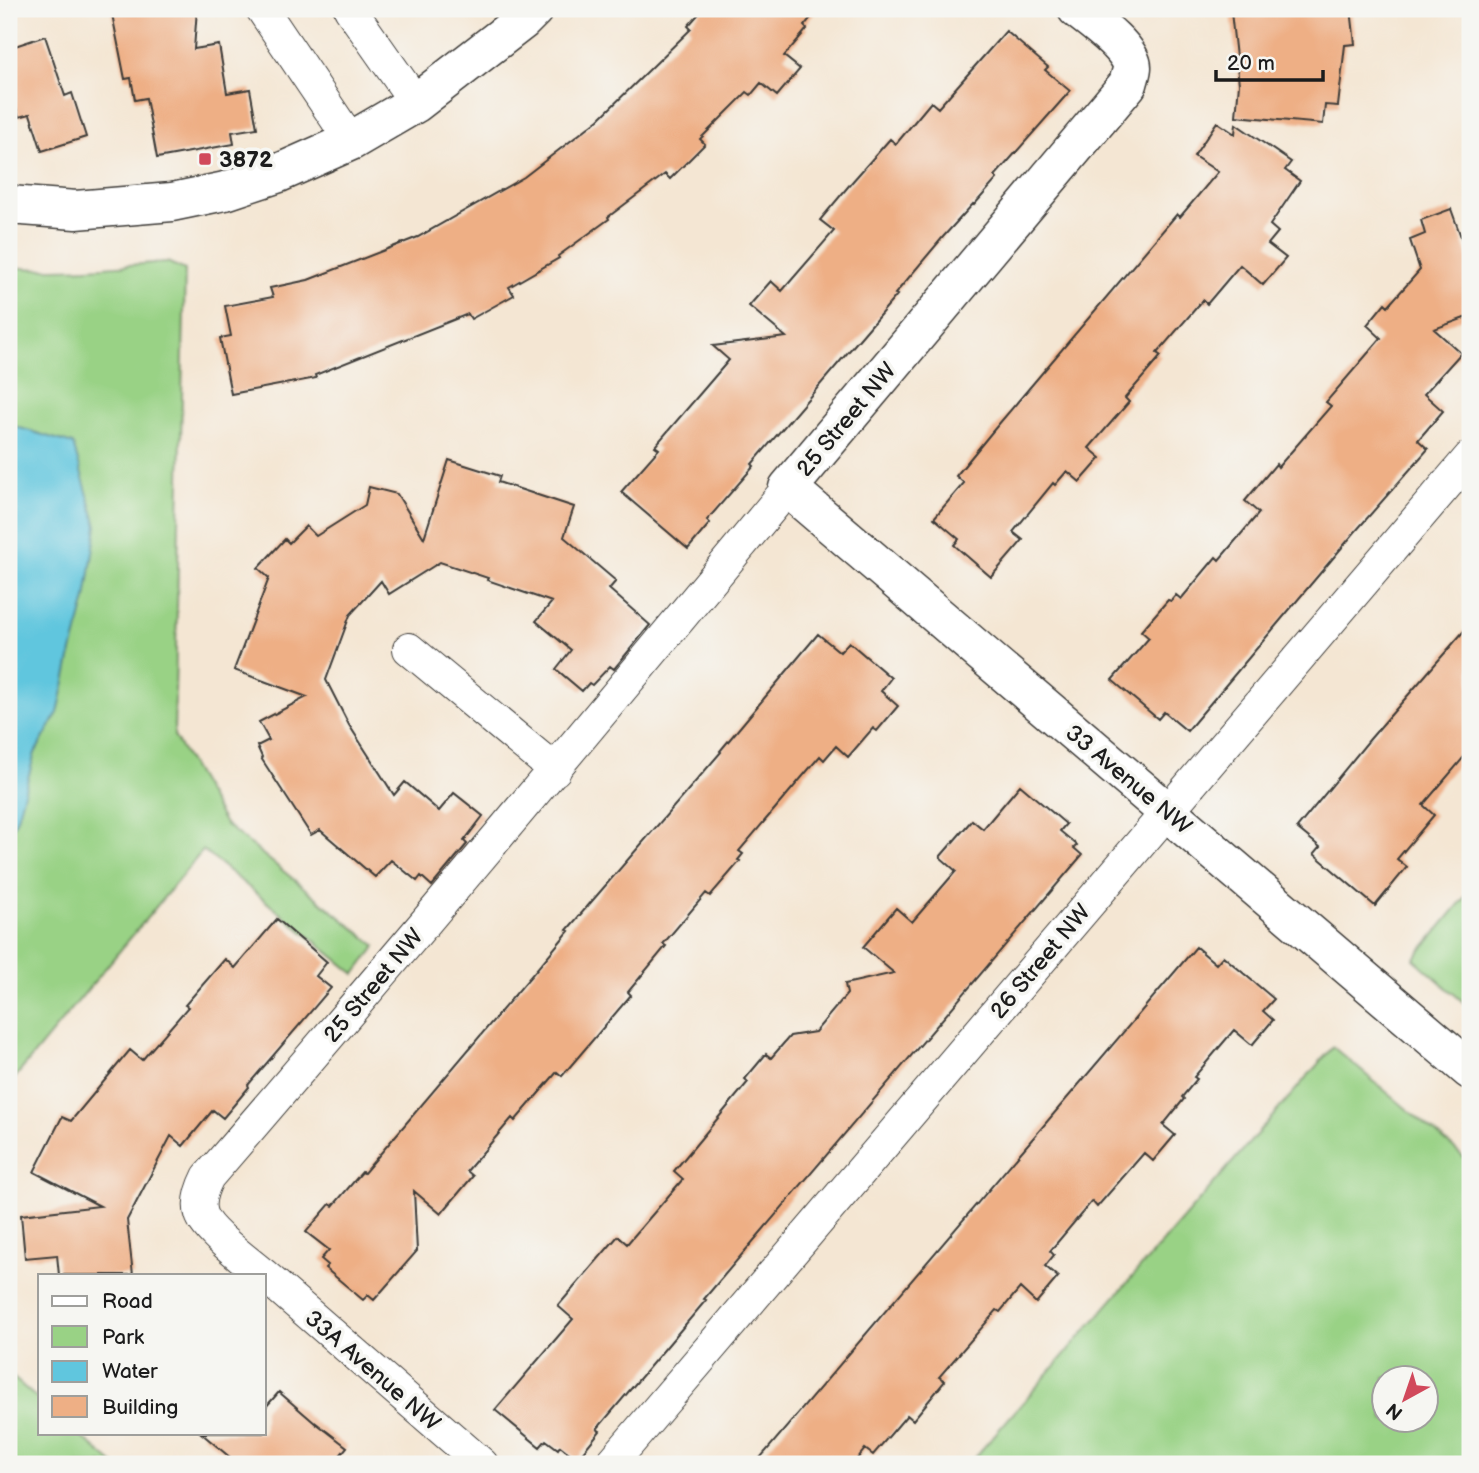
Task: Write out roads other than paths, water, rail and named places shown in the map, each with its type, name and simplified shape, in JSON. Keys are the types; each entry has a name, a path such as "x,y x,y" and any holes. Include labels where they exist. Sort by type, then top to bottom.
{"street":[{"path":"262,9 351,141"},
{"path":"350,9 416,103"},
{"path":"9,205 76,210 172,202 225,191 279,173 351,141 416,103 534,9"},
{"name":"25 Street NW","path":"200,1205 202,1189 208,1177 555,770 1128,84 1132,65 1129,56 1116,41 1077,9"},
{"name":"26 Street NW","path":"611,1464 1470,457"},
{"name":"33 Avenue NW","path":"788,488 1470,1070"},
{"path":"409,649 555,770"},
{"name":"33A Avenue NW","path":"200,1205 201,1214 210,1229 263,1274"},
{"name":"33A Avenue NW","path":"266,1277 482,1464"}],"water":[{"path":"9,426 73,444 97,526 86,599 58,713 35,753 17,818 9,836"}],"place":[{"name":"3872","path":"205,159"}]}
